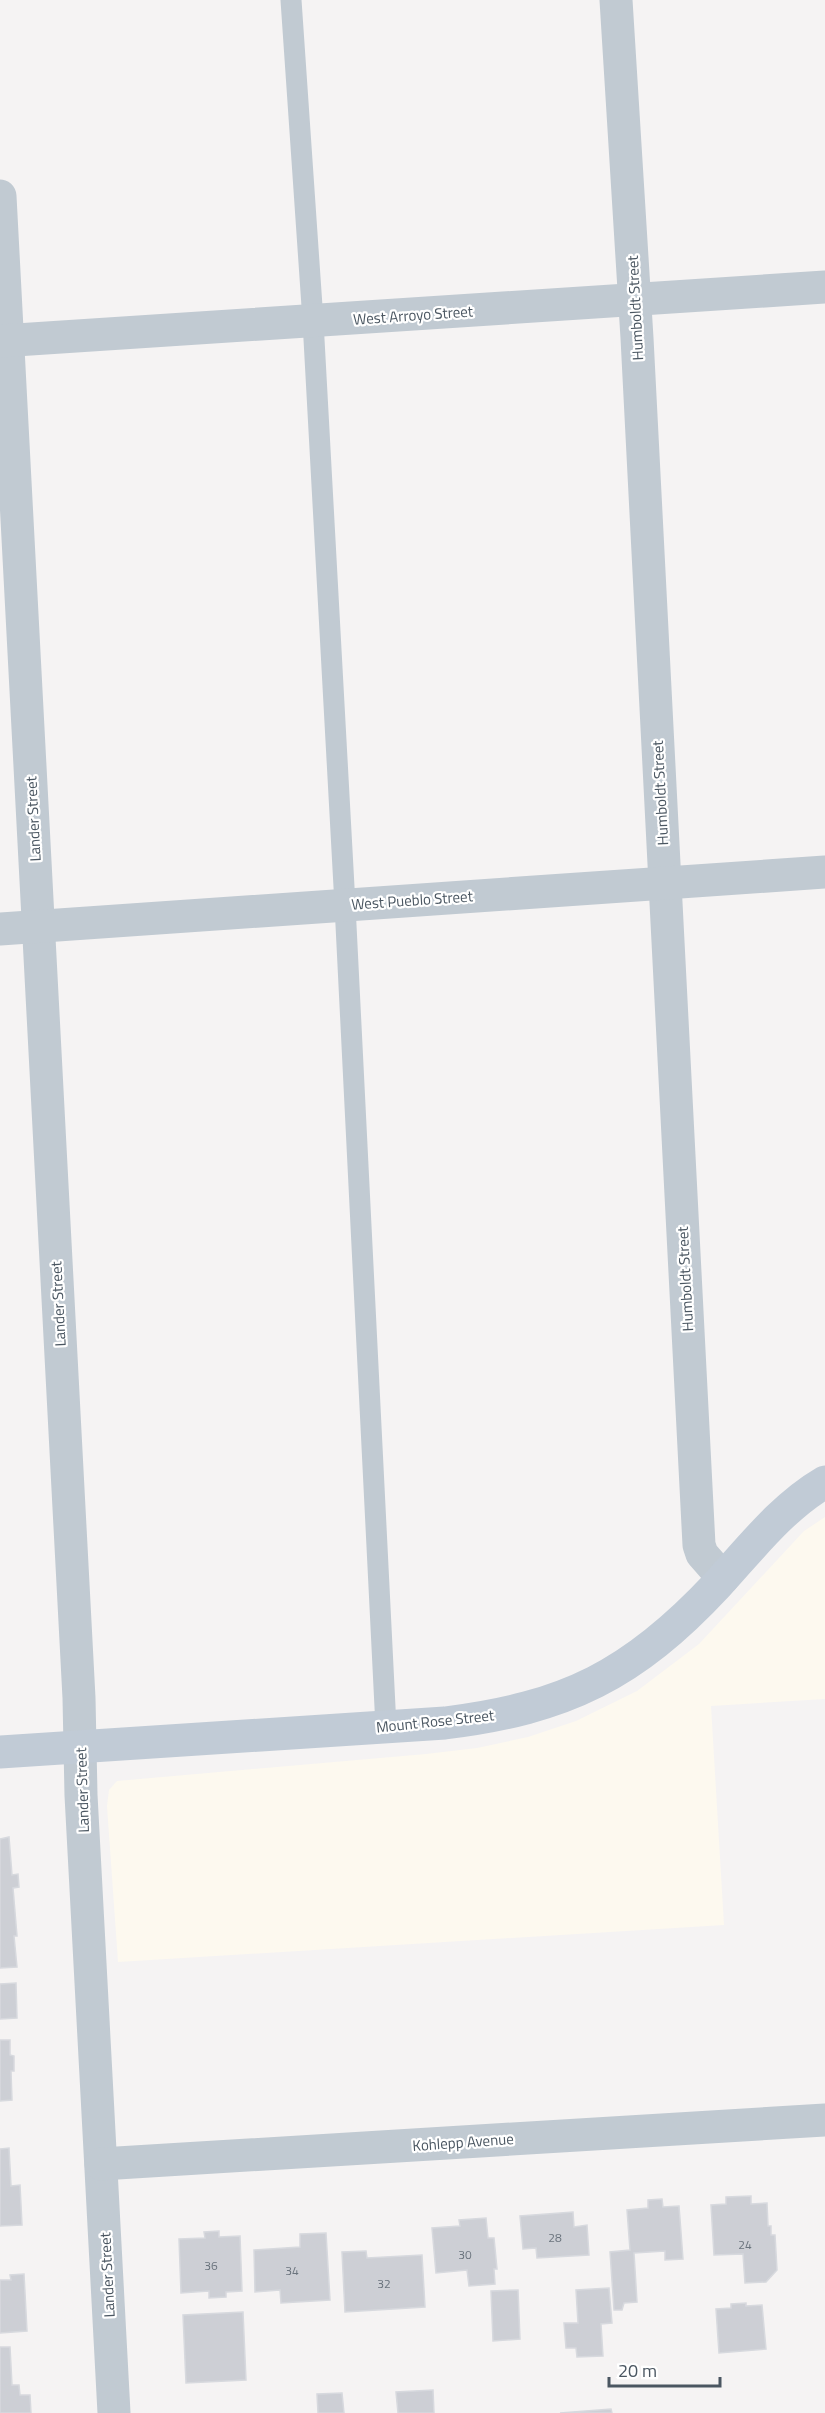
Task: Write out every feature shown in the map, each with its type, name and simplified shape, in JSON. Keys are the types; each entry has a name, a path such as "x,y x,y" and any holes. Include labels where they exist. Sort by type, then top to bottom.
{"street":[{"name":"Humboldt Street","path":"616,0 634,300 699,1545 702,1554 723,1578"},
{"name":"Lander Street","path":"0,196 4,341 38,926 114,2413"},
{"name":"West Arroyo Street","path":"4,341 825,287"},
{"name":"West Pueblo Street","path":"0,929 825,872"},
{"name":"Mount Rose Street","path":"0,1752 386,1727 488,1718 542,1705 584,1688 621,1669 652,1647 686,1618 789,1508 825,1482"},
{"name":"Kohlepp Avenue","path":"101,2164 825,2120"}],"lane":[{"path":"291,0 313,321 386,1727"}],"shaded area":[{"path":"825,1517 825,1699 711,1706 724,1925 118,1962 107,1806 109,1790 117,1781 477,1748 528,1737 576,1721 637,1691 699,1644 804,1531"}],"building":[{"path":"9,1837 12,1875 18,1874 19,1887 13,1888 17,1967 0,1968 0,1839"},
{"path":"16,1983 17,2018 0,2019 0,1984"},
{"path":"0,2040 10,2040 10,2055 14,2056 14,2071 11,2071 12,2100 0,2101"},
{"path":"9,2148 11,2186 20,2185 22,2225 0,2226 0,2149"},
{"path":"751,2196 751,2204 767,2203 768,2226 771,2226 771,2235 775,2235 777,2270 766,2282 745,2283 743,2254 714,2255 711,2205 726,2204 726,2197"},
{"path":"662,2199 663,2207 679,2206 683,2259 665,2260 665,2251 634,2253 637,2302 624,2303 622,2310 614,2310 610,2252 630,2250 627,2210 648,2208 648,2200"},
{"path":"573,2212 574,2227 587,2225 589,2255 537,2258 536,2248 523,2249 520,2216"},
{"path":"486,2218 488,2238 494,2238 497,2269 494,2269 495,2284 469,2286 467,2270 436,2273 432,2228 460,2226 459,2220"},
{"path":"219,2231 219,2237 240,2236 242,2291 226,2292 226,2297 209,2298 209,2291 181,2293 179,2239 205,2238 204,2232"},
{"path":"326,2233 330,2300 281,2303 280,2290 255,2292 254,2250 300,2247 300,2234"},
{"path":"366,2251 367,2258 422,2255 425,2307 345,2312 342,2252"},
{"path":"24,2274 27,2331 0,2333 0,2280 11,2280 10,2275"},
{"path":"609,2288 612,2323 601,2324 603,2356 577,2357 576,2348 566,2348 564,2323 578,2323 576,2290"},
{"path":"518,2290 520,2339 493,2341 491,2291"},
{"path":"746,2303 746,2306 762,2305 766,2349 719,2353 716,2309 731,2308 731,2304"},
{"path":"243,2312 246,2380 186,2383 183,2315"},
{"path":"0,2347 10,2347 12,2385 19,2385 20,2395 30,2395 31,2413 0,2413"},
{"path":"433,2390 434,2413 398,2413 396,2392"},
{"path":"342,2393 344,2413 318,2413 317,2394"},
{"path":"611,2409 612,2413 560,2413"}]}
